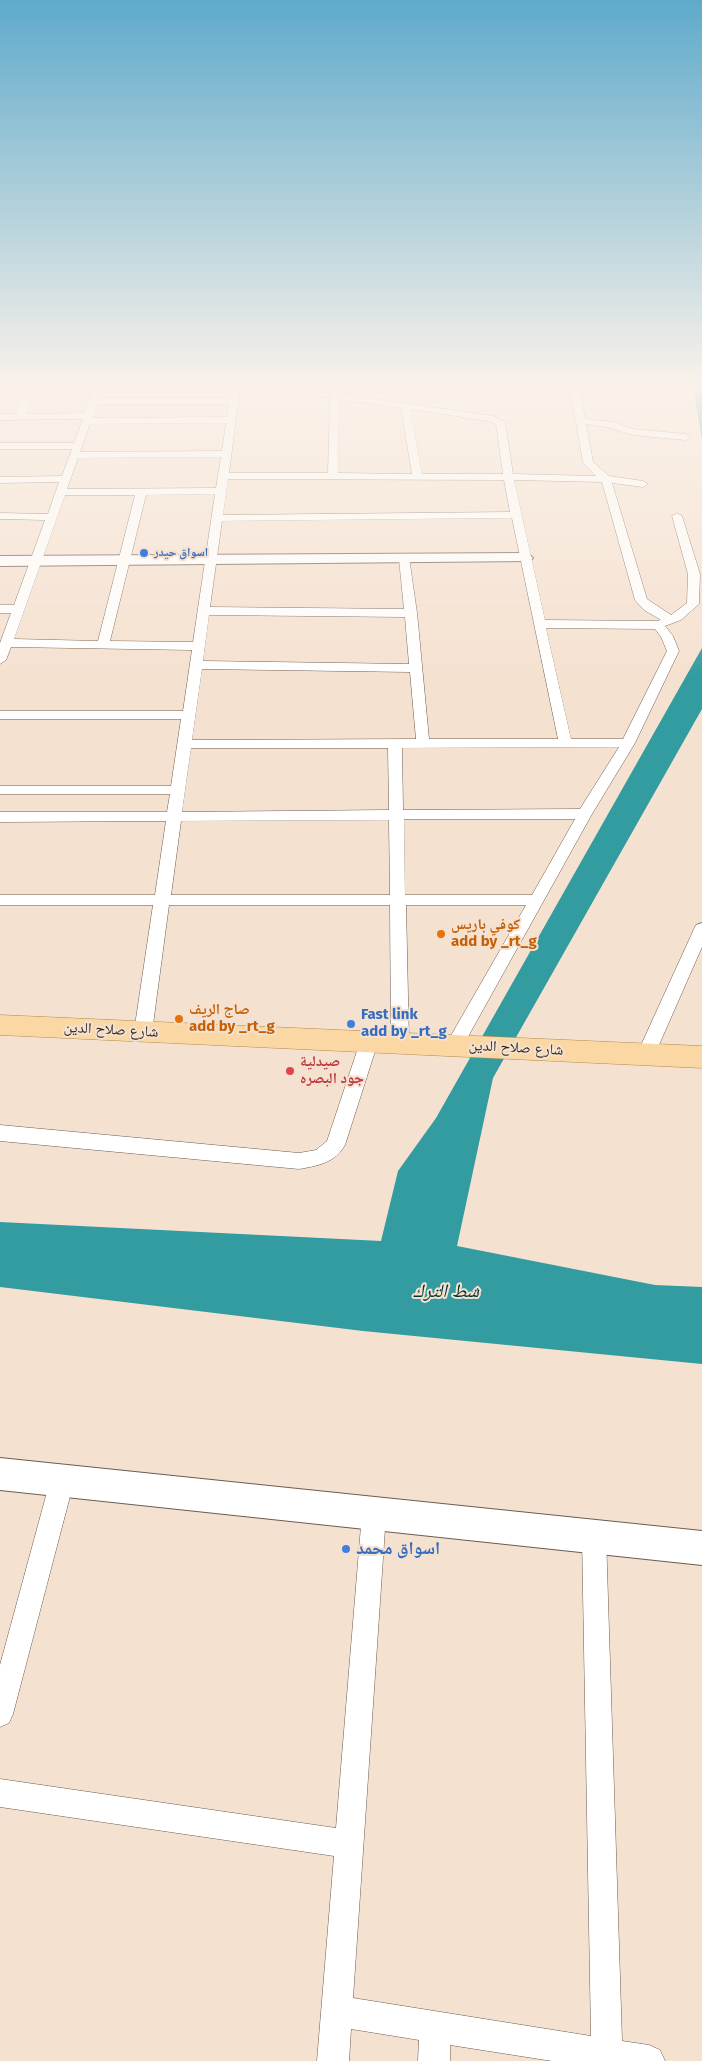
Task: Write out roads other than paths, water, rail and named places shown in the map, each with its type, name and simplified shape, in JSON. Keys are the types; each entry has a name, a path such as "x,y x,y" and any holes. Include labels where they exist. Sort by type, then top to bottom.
{"main road":[{"name":"شارع صلاح الدين","path":"0,1025 702,1056"}],"street":[{"path":"0,660 64,483"},
{"path":"143,1032 223,483"},
{"path":"509,483 565,742"},
{"path":"454,1046 585,814 628,742 673,651 664,622 641,600 607,483"},
{"path":"637,483 643,484"},
{"path":"61,492 222,491"},
{"path":"103,645 141,492"},
{"path":"218,518 516,515"},
{"path":"0,516 52,516"},
{"path":"539,624 664,622 677,617 693,604 694,574 677,516"},
{"path":"0,561 526,558"},
{"path":"405,559 423,743"},
{"path":"0,608 19,608"},
{"path":"204,611 411,613"},
{"path":"6,643 199,646"},
{"path":"196,666 416,668"},
{"path":"0,715 189,715"},
{"path":"185,744 628,742"},
{"path":"395,743 400,1043"},
{"path":"0,790 178,790"},
{"path":"0,817 585,814"},
{"path":"0,900 536,900"},
{"path":"646,1054 702,929"},
{"path":"0,1133 299,1162 321,1157 334,1145 369,1042"},
{"path":"0,1474 702,1548"},
{"path":"0,1714 62,1481"},
{"path":"333,2061 374,1514"},
{"path":"594,1536 607,2054"},
{"path":"0,1794 349,1844"},
{"path":"337,2011 649,2061"},
{"path":"434,2061 435,2026"}],"water":[{"name":"شط الترك","path":"702,648 702,709 493,1078 457,1246 655,1285 702,1287 702,1364 363,1331 0,1287 0,1222 381,1241 398,1171 436,1118"}],"place":[{"name":"اسواق حيدر","path":"144,553"},
{"name":"كوفي باريس add by _rt_g","path":"441,934"},
{"name":"صاج الريف add by _rt_g","path":"179,1019"},
{"name":"Fast link add by _rt_g","path":"351,1024"},
{"name":"صيدلية جود البصره","path":"290,1071"},
{"name":"اسواق محمد","path":"346,1549"}]}
